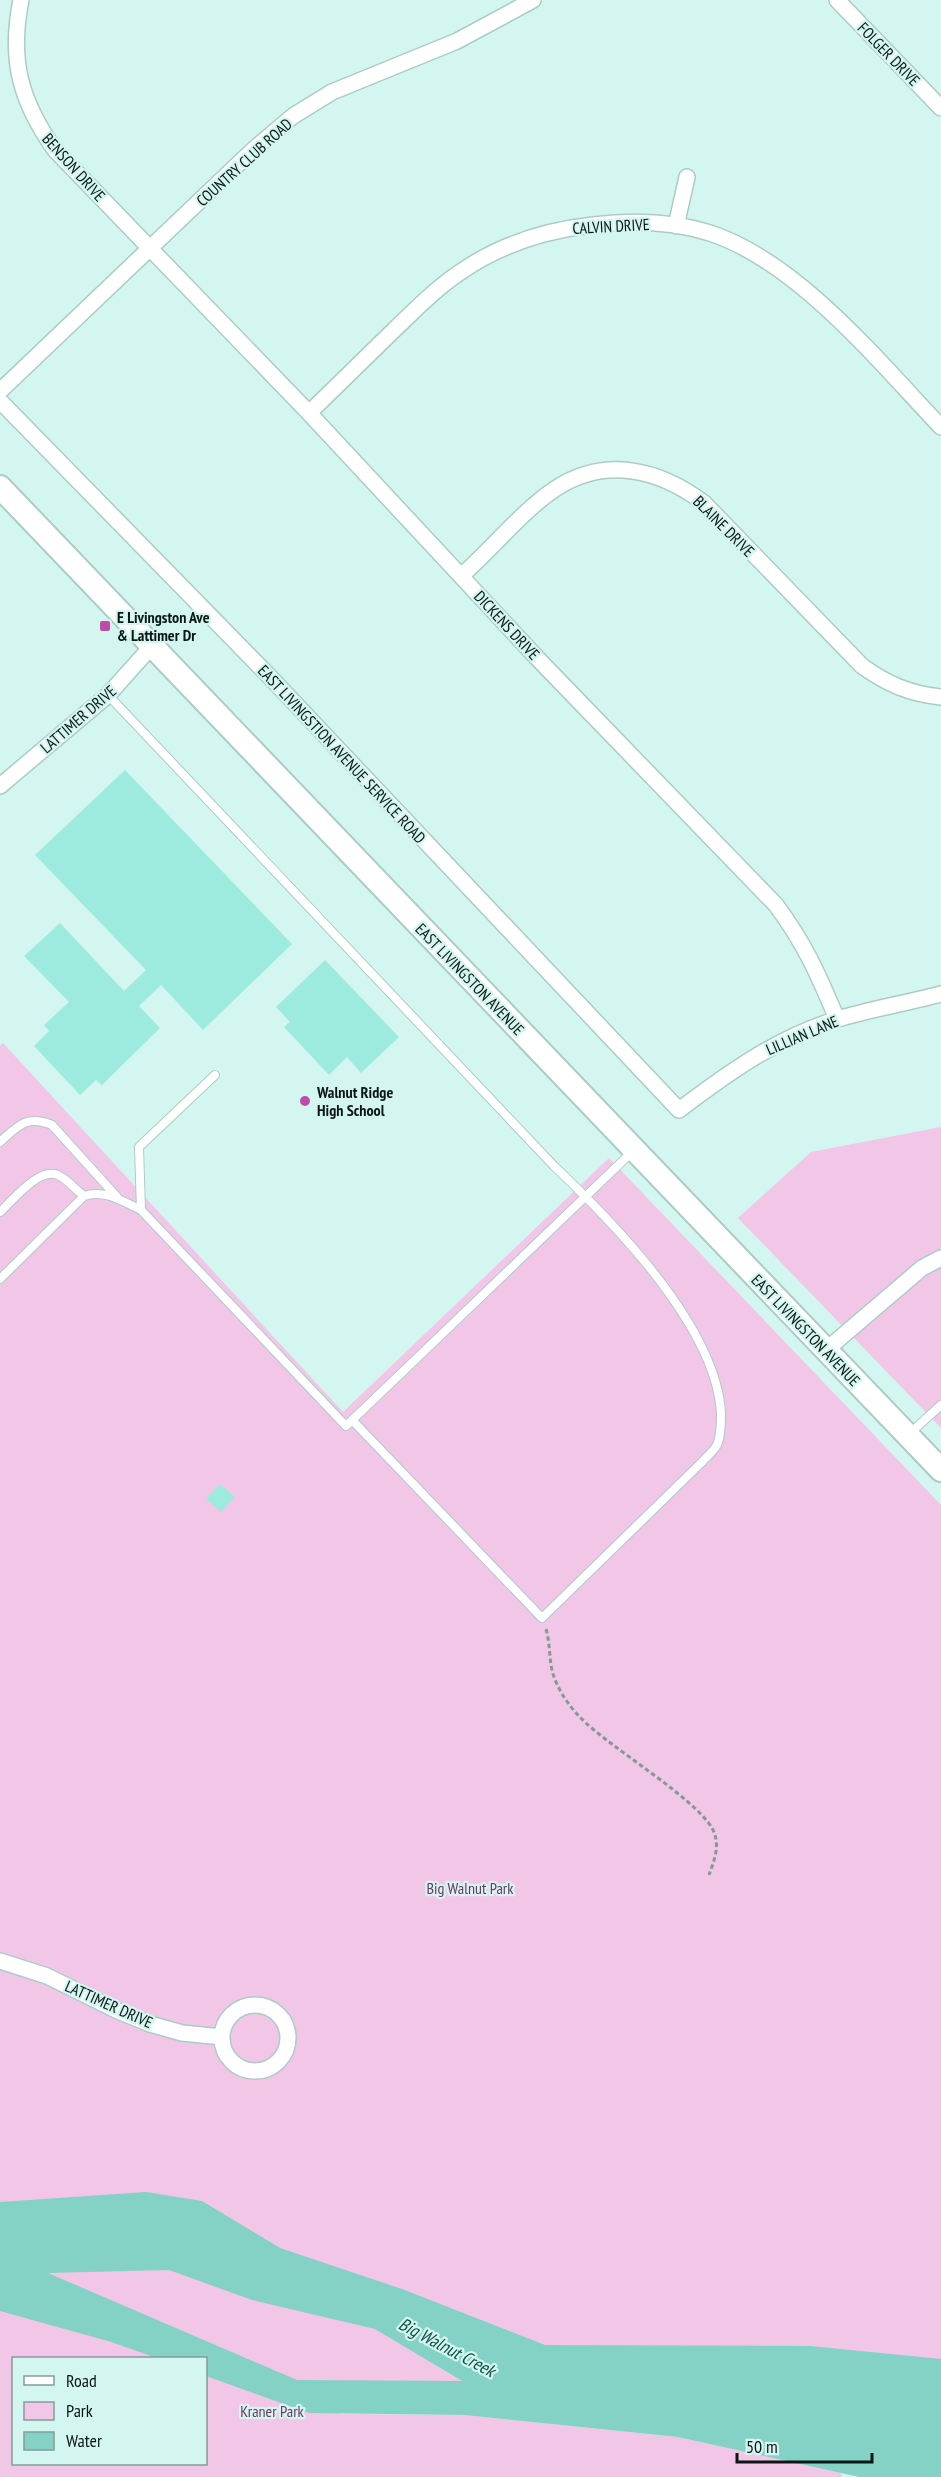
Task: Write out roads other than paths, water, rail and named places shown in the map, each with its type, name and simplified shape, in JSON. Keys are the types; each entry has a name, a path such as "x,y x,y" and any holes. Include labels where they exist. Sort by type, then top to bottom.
{"main road":[{"name":"EAST LIVINGSTON AVENUE","path":"0,487 151,648 941,1470"}],"street":[{"name":"BENSON DRIVE","path":"21,0 17,41 19,81 40,128 55,150 152,249"},
{"name":"COUNTRY CLUB ROAD","path":"0,391 152,249 253,150 293,116 332,92 457,41 533,0"},
{"name":"FOLGER DRIVE","path":"837,0 941,108"},
{"path":"676,226 687,177"},
{"name":"CALVIN DRIVE","path":"309,413 440,288 462,271 499,250 570,227 640,221 711,234 759,257 806,290 843,324 941,427"},
{"name":"DICKENS DRIVE","path":"152,249 776,905 799,935 837,1019"},
{"name":"EAST LIVINGSTION AVENUE SERVICE ROAD","path":"0,401 270,677 680,1110"},
{"name":"BLAINE DRIVE","path":"461,576 537,503 569,481 584,475 618,470 656,476 673,482 704,504 862,666 881,679 904,690 941,697"},
{"name":"LATTIMER DRIVE","path":"0,786 108,695 151,648"},
{"name":"LILLIAN LANE","path":"680,1110 739,1066 775,1045 837,1019 941,994"},
{"path":"826,1350 922,1268 941,1258"},
{"name":"LATTIMER DRIVE","path":"0,1960 47,1976 150,2024 182,2033 222,2037"},
{"path":"252,2004 263,2005 281,2017 287,2026 289,2037 282,2058 274,2066 253,2071 232,2062 225,2054 222,2037 225,2022 232,2013 252,2004"}],"lane":[{"path":"108,695 554,1166 586,1196 672,1296 705,1353 720,1396 721,1423 717,1444 702,1462 542,1618 352,1420"},
{"path":"141,1210 139,1147 216,1075"},
{"path":"0,1142 20,1124 38,1119 52,1125 120,1200"},
{"path":"0,1279 84,1196 95,1193 108,1194 141,1210 346,1426 634,1150"},
{"path":"0,1212 36,1178 47,1173 58,1175 84,1196"},
{"path":"908,1436 941,1405"}],"water":[{"name":"Big Walnut Creek","path":"146,2192 202,2201 280,2248 402,2289 545,2345 810,2346 941,2359 941,2477 859,2477 678,2437 465,2415 309,2413 207,2376 207,2357 154,2357 108,2341 0,2311 0,2202","holes":["169,2270 252,2300 375,2329 462,2381 297,2380 48,2273"]}],"place":[{"name":"E Livingston Ave & Lattimer Dr","path":"105,626"},
{"name":"Walnut Ridge High School","path":"305,1101"}],"park label":[{"name":"Big Walnut Park","path":"470,1888"},
{"name":"Kraner Park","path":"272,2411"}]}
